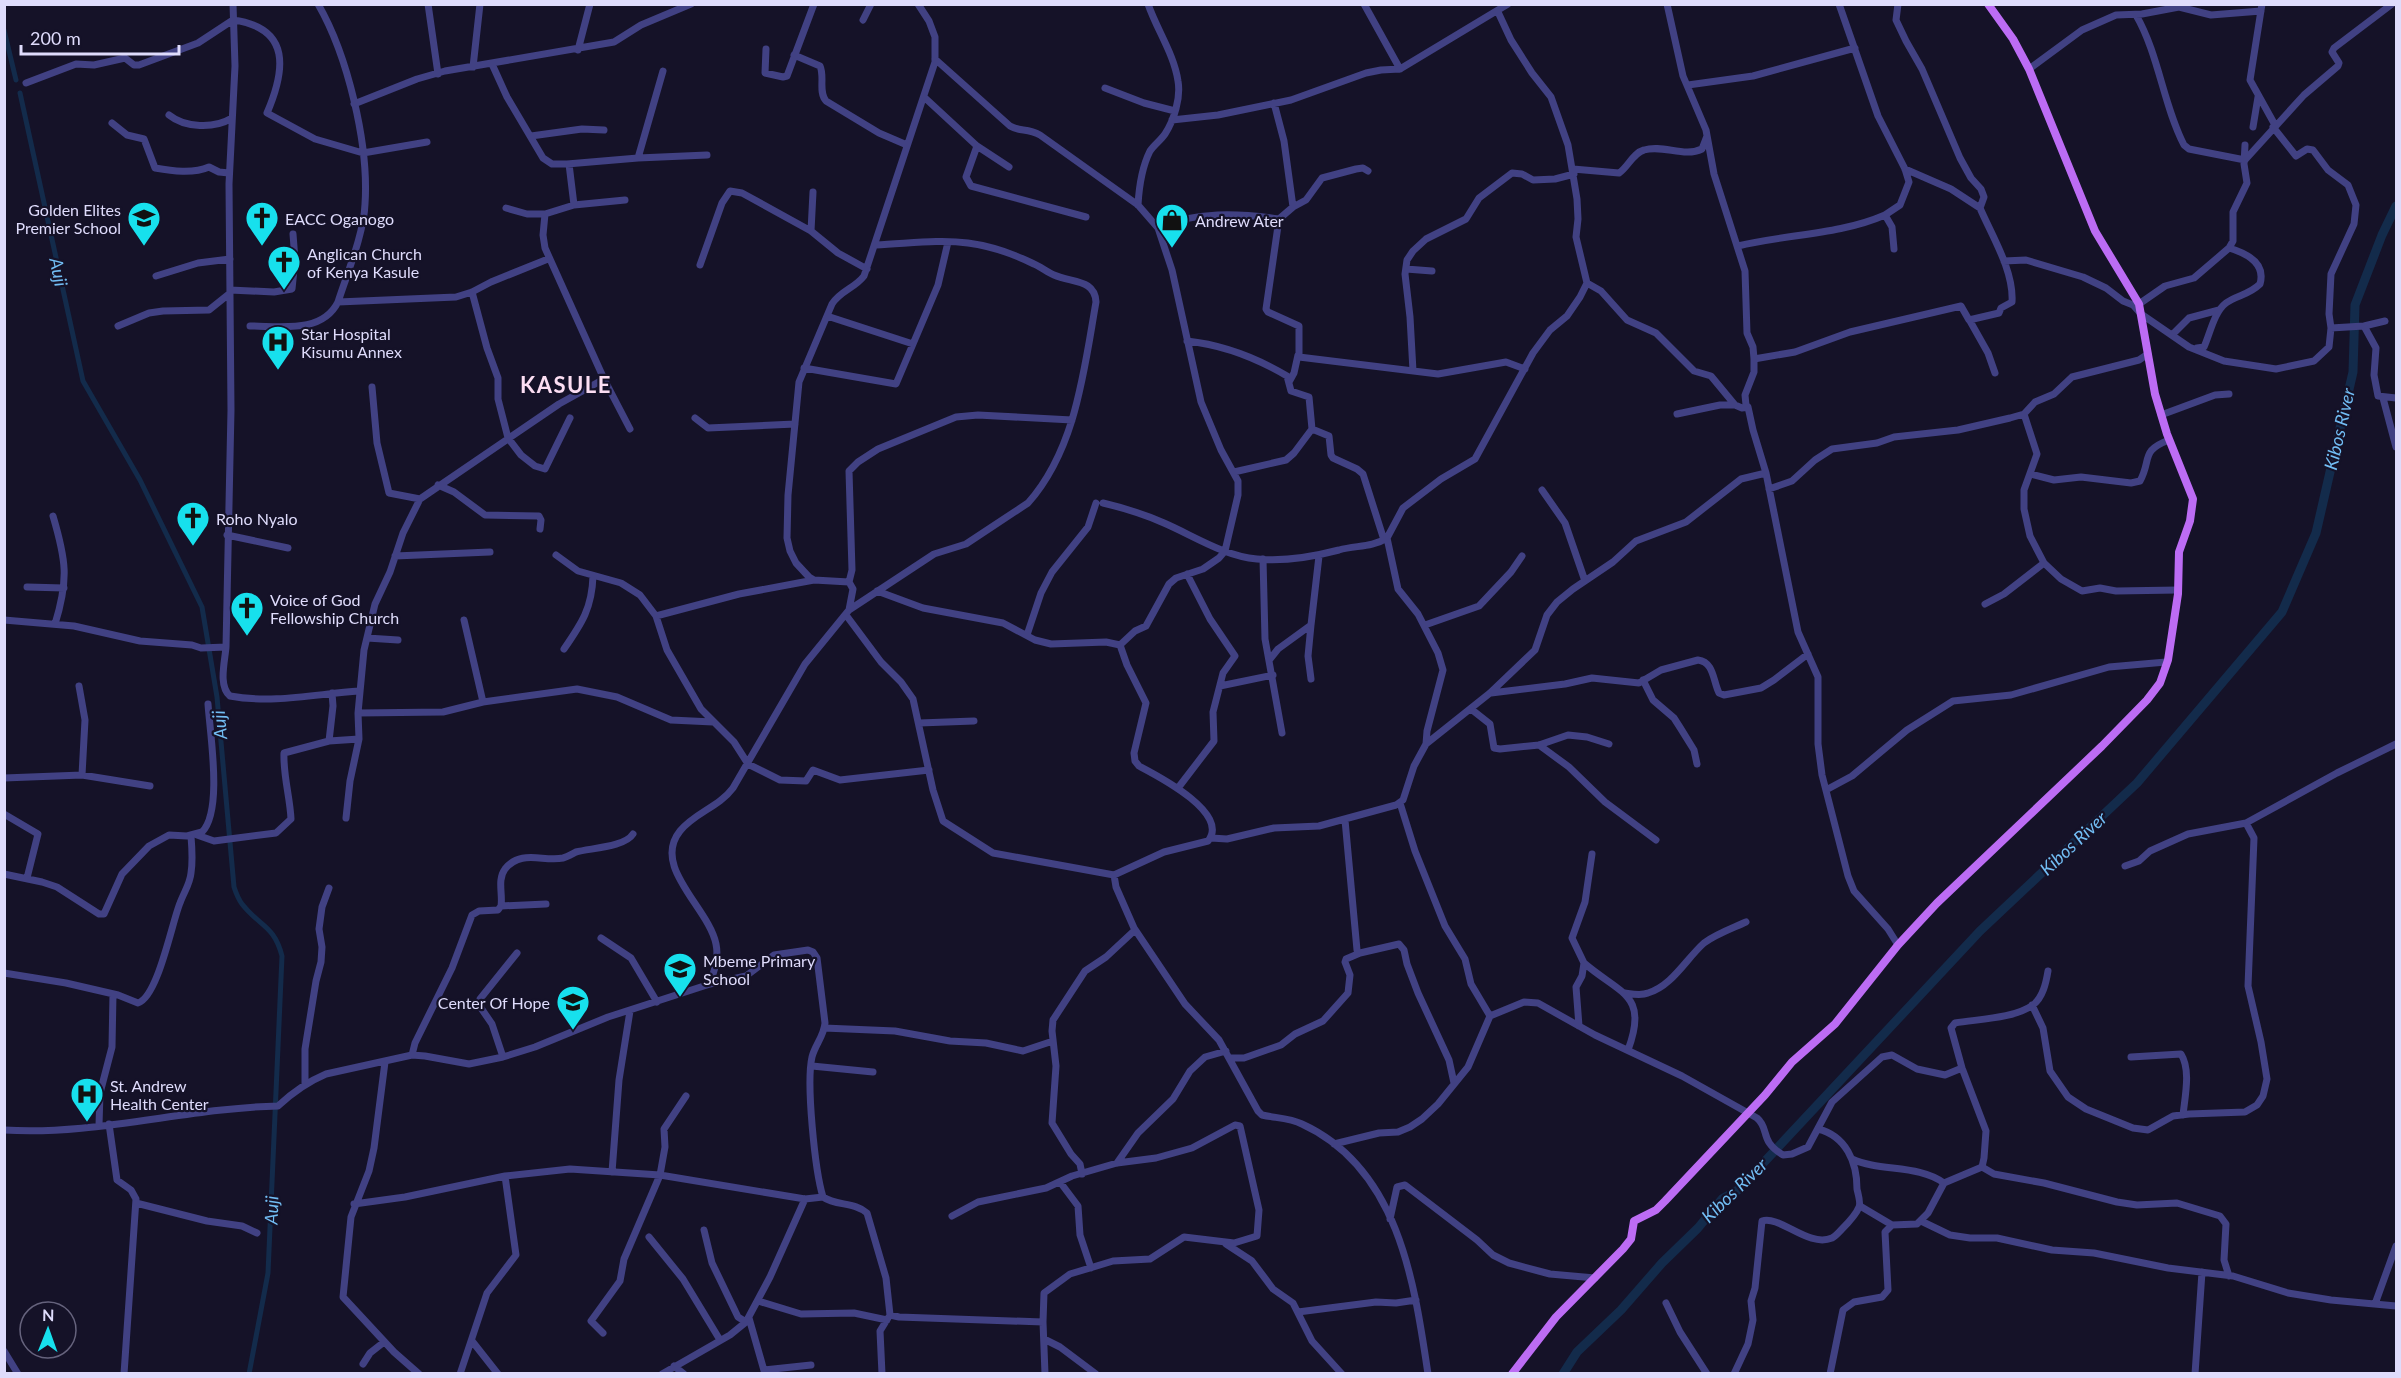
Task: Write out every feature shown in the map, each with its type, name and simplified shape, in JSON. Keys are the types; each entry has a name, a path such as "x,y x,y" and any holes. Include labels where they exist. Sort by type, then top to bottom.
{"main road":[{"path":"1512,1374 1556,1317 1630,1239 1635,1221 1656,1210 1665,1201 1792,1062 1835,1024 1898,945 1937,903 2102,746 2147,700 2160,683 2172,636 2178,590 2179,552 2191,515 2193,499 2169,440 2155,394 2139,304 2096,231 2029,69 2013,39 1988,4"}],"street":[{"path":"233,4 235,66 229,173 231,410 226,647 223,684 226,694 230,696 281,699 359,691"},
{"path":"250,326 296,326 317,322 329,316 338,302 365,206 363,153 354,104 333,39 318,4"},
{"path":"428,4 438,74"},
{"path":"473,67 480,4"},
{"path":"578,50 590,4"},
{"path":"354,104 417,79 614,42 641,25 691,4"},
{"path":"766,49 765,73 783,77 789,73 814,4"},
{"path":"864,21 871,4"},
{"path":"814,580 796,563 787,538 788,495 798,387 804,368 835,299 857,284 867,269 924,96 935,59 936,44 933,29 918,4"},
{"path":"1138,204 1146,160 1152,149 1165,135 1172,120 1178,83 1174,64 1148,4"},
{"path":"1364,4 1400,69"},
{"path":"1172,120 1218,115 1291,100 1366,73 1400,69 1508,4"},
{"path":"1667,4 1683,76 1707,133 1714,174 1747,280 1747,333 1753,347 1754,372 1745,395 1746,405 1767,473 1798,632 1818,677 1818,744 1826,790 1854,891 1888,929 1898,945"},
{"path":"1738,246 1871,221 1886,215 1900,205 1909,182 1905,169 1878,116 1839,4"},
{"path":"1898,4 1896,20 1928,81 1960,158 1971,178 1981,189 1984,197 1980,208"},
{"path":"2245,160 2274,126 2338,66 2339,63 2332,52 2334,48 2392,4"},
{"path":"2004,261 2026,260 2083,277 2133,305 2141,314 2193,349 2224,361 2276,369 2314,361 2329,347 2335,328 2329,314 2331,274 2356,215 2354,196 2348,185 2328,170 2313,150 2307,149 2296,156 2274,126 2258,97 2250,76 2262,8 2224,15 2199,13 2179,7 2162,7 2136,15 2116,15 2092,24 2029,69"},
{"path":"1027,635 1041,593 1052,572 1088,527 1099,503 1161,521 1225,551 1263,560 1319,556 1341,549 1368,546 1385,539 1403,508 1441,479 1475,459 1543,339 1574,307 1587,283 1576,237 1578,219 1574,171 1568,145 1551,97 1516,48 1498,12"},
{"path":"2136,15 2146,32 2159,79 2184,145 2189,150 2245,160"},
{"path":"26,83 76,64 94,65 125,58 136,66 198,43 233,20 247,22 271,37 278,49 280,74 267,113 315,139 363,153 427,142"},
{"path":"1688,85 1753,76 1855,48"},
{"path":"794,55 820,66 823,81 822,94 826,101 879,133 907,145"},
{"path":"935,59 1010,126 1017,129 1028,129 1040,135 1138,204 1158,228 1172,270 1201,402 1221,450 1238,481 1238,495 1225,551 1203,569 1186,574 1169,584 1146,626 1135,631 1120,645"},
{"path":"492,64 507,97 544,161 552,164 569,164 708,155"},
{"path":"638,158 663,71"},
{"path":"1105,88 1144,104 1175,111"},
{"path":"924,96 977,146 1009,167"},
{"path":"2253,128 2258,97"},
{"path":"1274,103 1284,141 1293,207"},
{"path":"169,115 179,120 207,126 217,125 232,118"},
{"path":"112,123 127,135 144,140 155,168 186,171 209,167 219,172 229,173"},
{"path":"531,136 573,130 604,130"},
{"path":"1413,371 1406,269 1407,260 1413,251 1426,239 1466,219 1479,198 1505,176 1517,173 1533,180 1541,180 1574,171 1619,173 1639,152 1645,149 1699,151 1706,142 1707,133"},
{"path":"2139,304 2165,286 2194,278 2229,248 2233,241 2233,212 2236,202 2246,187 2245,145"},
{"path":"977,146 966,177 971,186 1086,217"},
{"path":"569,164 574,205"},
{"path":"1290,381 1298,354 1299,326 1266,309 1279,219 1306,200 1322,178 1356,169 1363,168 1368,171"},
{"path":"1905,169 1951,189 1980,208 2004,261 2010,277 2012,302 2001,308 1999,313 1971,321"},
{"path":"700,264 722,203 730,190 742,193 811,231 838,253 867,269"},
{"path":"811,231 813,192"},
{"path":"506,208 527,214 545,214 574,205 625,200"},
{"path":"545,214 543,235 548,259 630,429"},
{"path":"1158,228 1181,219 1213,215 1279,219"},
{"path":"1886,215 1892,227 1894,249"},
{"path":"118,326 149,313 209,310 230,292 274,292 292,289 295,260 293,234"},
{"path":"804,368 896,384 938,285 948,242"},
{"path":"710,984 717,960 715,940 704,915 674,871 675,839 686,825 724,800 748,764 805,664 848,612 934,554 973,540 1029,503 1055,461 1078,399 1096,302 1094,289 1055,276 1035,264 1006,253 970,243 876,245"},
{"path":"2193,349 2204,347 2219,310 2226,303 2253,291 2261,278 2260,268 2248,255 2229,248"},
{"path":"156,276 198,263 230,259"},
{"path":"338,302 456,297 548,259"},
{"path":"1406,269 1432,271"},
{"path":"1587,283 1601,291 1627,320 1664,339 1694,371 1711,376 1735,405"},
{"path":"472,292 487,348 498,378 498,399 508,438 521,455 535,466 545,469 570,418"},
{"path":"1754,359 1795,352 1850,332 1961,306 1988,353 1995,373"},
{"path":"2172,335 2189,318 2219,310"},
{"path":"827,316 913,344"},
{"path":"2335,328 2385,321"},
{"path":"2362,326 2376,348 2375,384 2378,396 2397,398"},
{"path":"1187,341 1222,346 1243,353 1287,376 1291,391 1309,397 1312,429 1294,453 1286,460 1234,472"},
{"path":"1298,354 1305,360 1438,374 1506,362 1525,369"},
{"path":"1769,489 1792,481 1815,460 1832,449 1877,443 1894,437 1958,430 2024,414 2035,402 2054,394 2072,377 2139,360 2148,354"},
{"path":"346,818 350,781 359,739 359,691 367,638 377,595 390,572 403,533 420,499 559,404 604,379"},
{"path":"372,387 377,443 389,493 420,499"},
{"path":"2161,414 2215,395 2229,394"},
{"path":"2383,398 2397,447"},
{"path":"1677,414 1720,405 1748,407"},
{"path":"2024,414 2037,449 2031,474 2024,490 2024,509 2030,536 2044,563 2061,579 2082,591 2100,588 2116,591 2178,590"},
{"path":"1072,420 964,416 896,440 858,462 849,471 852,570 849,582 852,589 848,612 885,668 909,691 943,821 989,852 1048,865 1114,875 1164,852 1202,843 1211,838 1227,839 1274,828 1320,826 1400,803"},
{"path":"695,418 708,428 795,424"},
{"path":"1312,429 1329,436 1333,458 1363,474 1385,539 1398,589 1425,625 1438,653 1443,670 1427,730 1426,744"},
{"path":"2031,474 2054,480 2081,477 2121,483 2140,481 2150,451 2169,440"},
{"path":"1490,1016 1471,984 1465,958 1446,926 1415,851 1400,803 1414,766 1426,744 1490,693 1535,650 1547,615 1557,602 1613,562 1636,541 1686,522 1741,479 1767,473"},
{"path":"438,485 454,492 485,515 539,516 540,529"},
{"path":"1542,490 1568,529 1585,581"},
{"path":"53,516 65,557 64,588 56,624"},
{"path":"227,535 288,548"},
{"path":"395,556 490,552"},
{"path":"556,555 578,571 621,583 640,595 656,616 676,669 690,687 701,709 734,742 748,764 774,778 789,781 806,781 813,770 840,780 928,770"},
{"path":"1311,679 1308,656 1319,556"},
{"path":"1425,625 1479,606 1511,572 1522,556"},
{"path":"1263,560 1265,639 1282,733"},
{"path":"1984,604 2004,594 2044,563"},
{"path":"1178,788 1214,741 1212,717 1223,673 1234,654 1210,619 1186,574"},
{"path":"564,649 582,624 589,608 593,576"},
{"path":"656,616 739,594 814,580 849,582"},
{"path":"27,586 64,588"},
{"path":"877,591 923,608 1004,623 1051,644 1106,642 1120,645"},
{"path":"4,620 56,624 131,639 192,645 201,648 226,647"},
{"path":"464,620 483,702"},
{"path":"1270,659 1278,649 1311,625"},
{"path":"367,638 398,640"},
{"path":"1120,645 1146,703 1134,753 1135,761 1197,802 1206,814 1211,829 1211,838"},
{"path":"1490,693 1565,684 1592,678 1639,683 1661,670 1703,661 1710,668 1719,693 1724,695 1749,691 1774,680 1808,654"},
{"path":"1826,790 1852,776 1907,730 1953,701 2010,695 2109,667 2166,662"},
{"path":"1220,686 1273,675"},
{"path":"1643,680 1653,700 1674,718 1694,750 1697,764"},
{"path":"79,686 85,720 82,775"},
{"path":"358,713 443,712 483,702 577,689 617,697 671,720 713,722"},
{"path":"329,741 333,706 332,693"},
{"path":"194,836 208,827 212,810 213,787 208,704"},
{"path":"1471,709 1490,724 1494,748 1517,748 1568,735 1578,735 1609,744"},
{"path":"919,723 974,721"},
{"path":"4,874 57,887 97,913 104,914 122,874 139,855 159,839 169,835 194,836 214,841 276,833 287,825 291,819 284,753 329,741 359,739"},
{"path":"1539,744 1569,766 1605,802 1656,840"},
{"path":"2125,866 2139,861 2150,851 2188,834 2246,823 2337,773 2397,744"},
{"path":"4,778 82,775 150,786"},
{"path":"4,814 38,834 27,878"},
{"path":"1345,820 1357,950"},
{"path":"2032,1005 2043,1028 2050,1071 2068,1097 2086,1109 2142,1130 2148,1130 2164,1120 2183,1115 2245,1112 2257,1105 2266,1088 2261,1042 2248,986 2254,838 2246,823"},
{"path":"501,906 500,886 503,872 521,859 563,858 628,840 633,834"},
{"path":"4,973 66,983 141,1003 152,987 180,903 189,885 194,836"},
{"path":"1592,854 1585,902 1572,938 1584,963 1625,993 1636,1015 1635,1031 1628,1050"},
{"path":"1114,875 1116,887 1135,930 1185,1004 1219,1040 1252,1103 1262,1115 1300,1123 1334,1144 1368,1176 1382,1199 1404,1255 1416,1300 1428,1374"},
{"path":"305,1084 305,1049 321,962 319,929 322,907 329,888"},
{"path":"412,1055 415,1043 452,968 472,915 479,911 498,910 501,906 546,904"},
{"path":"1625,993 1642,995 1654,991 1671,979 1713,936 1722,935 1746,922"},
{"path":"1083,1174 1080,1164 1052,1123 1056,1066 1053,1020 1068,1000 1080,976 1106,957 1135,930"},
{"path":"601,938 631,958 657,1002"},
{"path":"1117,1163 1138,1133 1173,1099 1190,1071 1205,1057 1228,1054 1244,1058 1281,1045 1294,1034 1323,1021 1348,993 1350,975 1346,959 1360,953 1399,944 1404,950 1418,993 1449,1060 1454,1083"},
{"path":"4,1130 39,1131 210,1110 278,1106 290,1094 326,1074 412,1055 470,1065 535,1047 710,984 746,976 774,955 793,951 813,952 817,958 824,1028 812,1058 812,1116 823,1197"},
{"path":"503,1057 492,1024 481,1008 480,999 517,953"},
{"path":"1579,1026 1576,987 1582,976 1584,963"},
{"path":"1982,1167 1986,1131 1962,1068 1952,1025 2001,1017 2032,1005 2041,995 2048,971"},
{"path":"99,1125 100,1093 112,1047 113,994"},
{"path":"1334,1144 1410,1128 1438,1104 1468,1067 1490,1016 1524,1002 1533,1002 1682,1076 1747,1113 1762,1122 1765,1140 1778,1152 1787,1155 1808,1147 1825,1111 1832,1102 1882,1057 1892,1055 1917,1069 1945,1075 1962,1068"},
{"path":"612,1172 619,1080 630,1011"},
{"path":"824,1028 895,1031 950,1041 986,1043 1023,1051 1053,1041"},
{"path":"2130,1057 2181,1054 2186,1082 2183,1115"},
{"path":"385,1062 374,1148 369,1171 354,1204 349,1231 343,1297 384,1342 419,1374"},
{"path":"812,1066 873,1072"},
{"path":"603,1332 591,1322 620,1281 624,1259 660,1175 664,1156 664,1129 686,1096"},
{"path":"110,1124 117,1180 131,1190 136,1203 124,1374"},
{"path":"952,1216 978,1202 1046,1188 1117,1163 1156,1158 1192,1148 1239,1124 1257,1201 1258,1233 1243,1242 1184,1237 1150,1259 1113,1261 1063,1278 1044,1293 1045,1374"},
{"path":"1734,1374 1748,1344 1753,1320 1751,1301 1756,1280 1762,1221 1772,1221 1808,1237 1828,1239 1836,1236 1860,1206 1857,1172 1844,1144 1833,1134 1818,1129"},
{"path":"1852,1159 1860,1163 1911,1171 1944,1183"},
{"path":"1860,1206 1892,1225 1921,1221 1944,1183 1982,1167"},
{"path":"1982,1167 1994,1174 2044,1183 2117,1202 2153,1206 2177,1203 2220,1216 2226,1224 2224,1254 2229,1276"},
{"path":"354,1204 405,1197 505,1176 570,1169 660,1175 805,1199 823,1197 860,1208 867,1213 886,1278 888,1317 880,1331 882,1374"},
{"path":"459,1374 487,1293 516,1255 505,1176"},
{"path":"1060,1182 1078,1206 1080,1235 1091,1268"},
{"path":"1390,1219 1397,1187 1405,1185 1493,1255 1509,1263 1550,1274 1595,1278"},
{"path":"662,1374 720,1340 748,1320 759,1301 805,1199"},
{"path":"136,1203 207,1221 242,1226 257,1233"},
{"path":"1921,1221 1950,1235 1997,1238 2052,1250 2094,1253 2229,1276 2288,1293 2331,1300 2397,1306"},
{"path":"1830,1374 1843,1310 1854,1302 1882,1297 1888,1290 1885,1232 1892,1225"},
{"path":"704,1230 712,1263 738,1317 748,1320"},
{"path":"650,1237 682,1279 720,1340"},
{"path":"1224,1242 1252,1261 1273,1289 1288,1298 1298,1312 1312,1341 1342,1374"},
{"path":"2375,1304 2397,1246"},
{"path":"2195,1374 2202,1272"},
{"path":"1298,1312 1376,1302 1396,1304 1416,1300"},
{"path":"759,1301 801,1314 854,1313 888,1317 1043,1322"},
{"path":"1666,1303 1680,1332 1707,1374"},
{"path":"748,1320 764,1372 811,1365"},
{"path":"1044,1339 1060,1347 1096,1374"},
{"path":"472,1341 498,1374"},
{"path":"363,1364 370,1353 384,1342"},
{"path":"4,1351 18,1374"},
{"path":"674,1366 684,1374"}],"waterway":[{"path":"4,30 16,80"},
{"name":"Auji","path":"20,93 83,381 140,480 202,607 217,697 234,887 242,904 271,932 282,956 268,1273 249,1374"},
{"name":"Kibos River","path":"1563,1374 1577,1352 1621,1310 1722,1199 1738,1190 1980,931 2137,783 2282,612 2316,533 2353,372 2355,305 2382,235 2396,206"}],"place":[{"name":"Golden Elites Premier School","path":"144,247"},
{"name":"EACC Oganogo","path":"262,247"},
{"name":"Andrew Ater","path":"1172,249"},
{"name":"Anglican Church of Kenya Kasule","path":"284,291"},
{"name":"Star Hospital Kisumu Annex","path":"278,371"},
{"name":"Roho Nyalo","path":"193,547"},
{"name":"Voice of God Fellowship Church","path":"247,637"},
{"name":"Mbeme Primary School","path":"680,998"},
{"name":"Center Of Hope","path":"573,1031"},
{"name":"St. Andrew Health Center","path":"87,1123"}],"district":[{"name":"KASULE","path":"566,384"}]}
